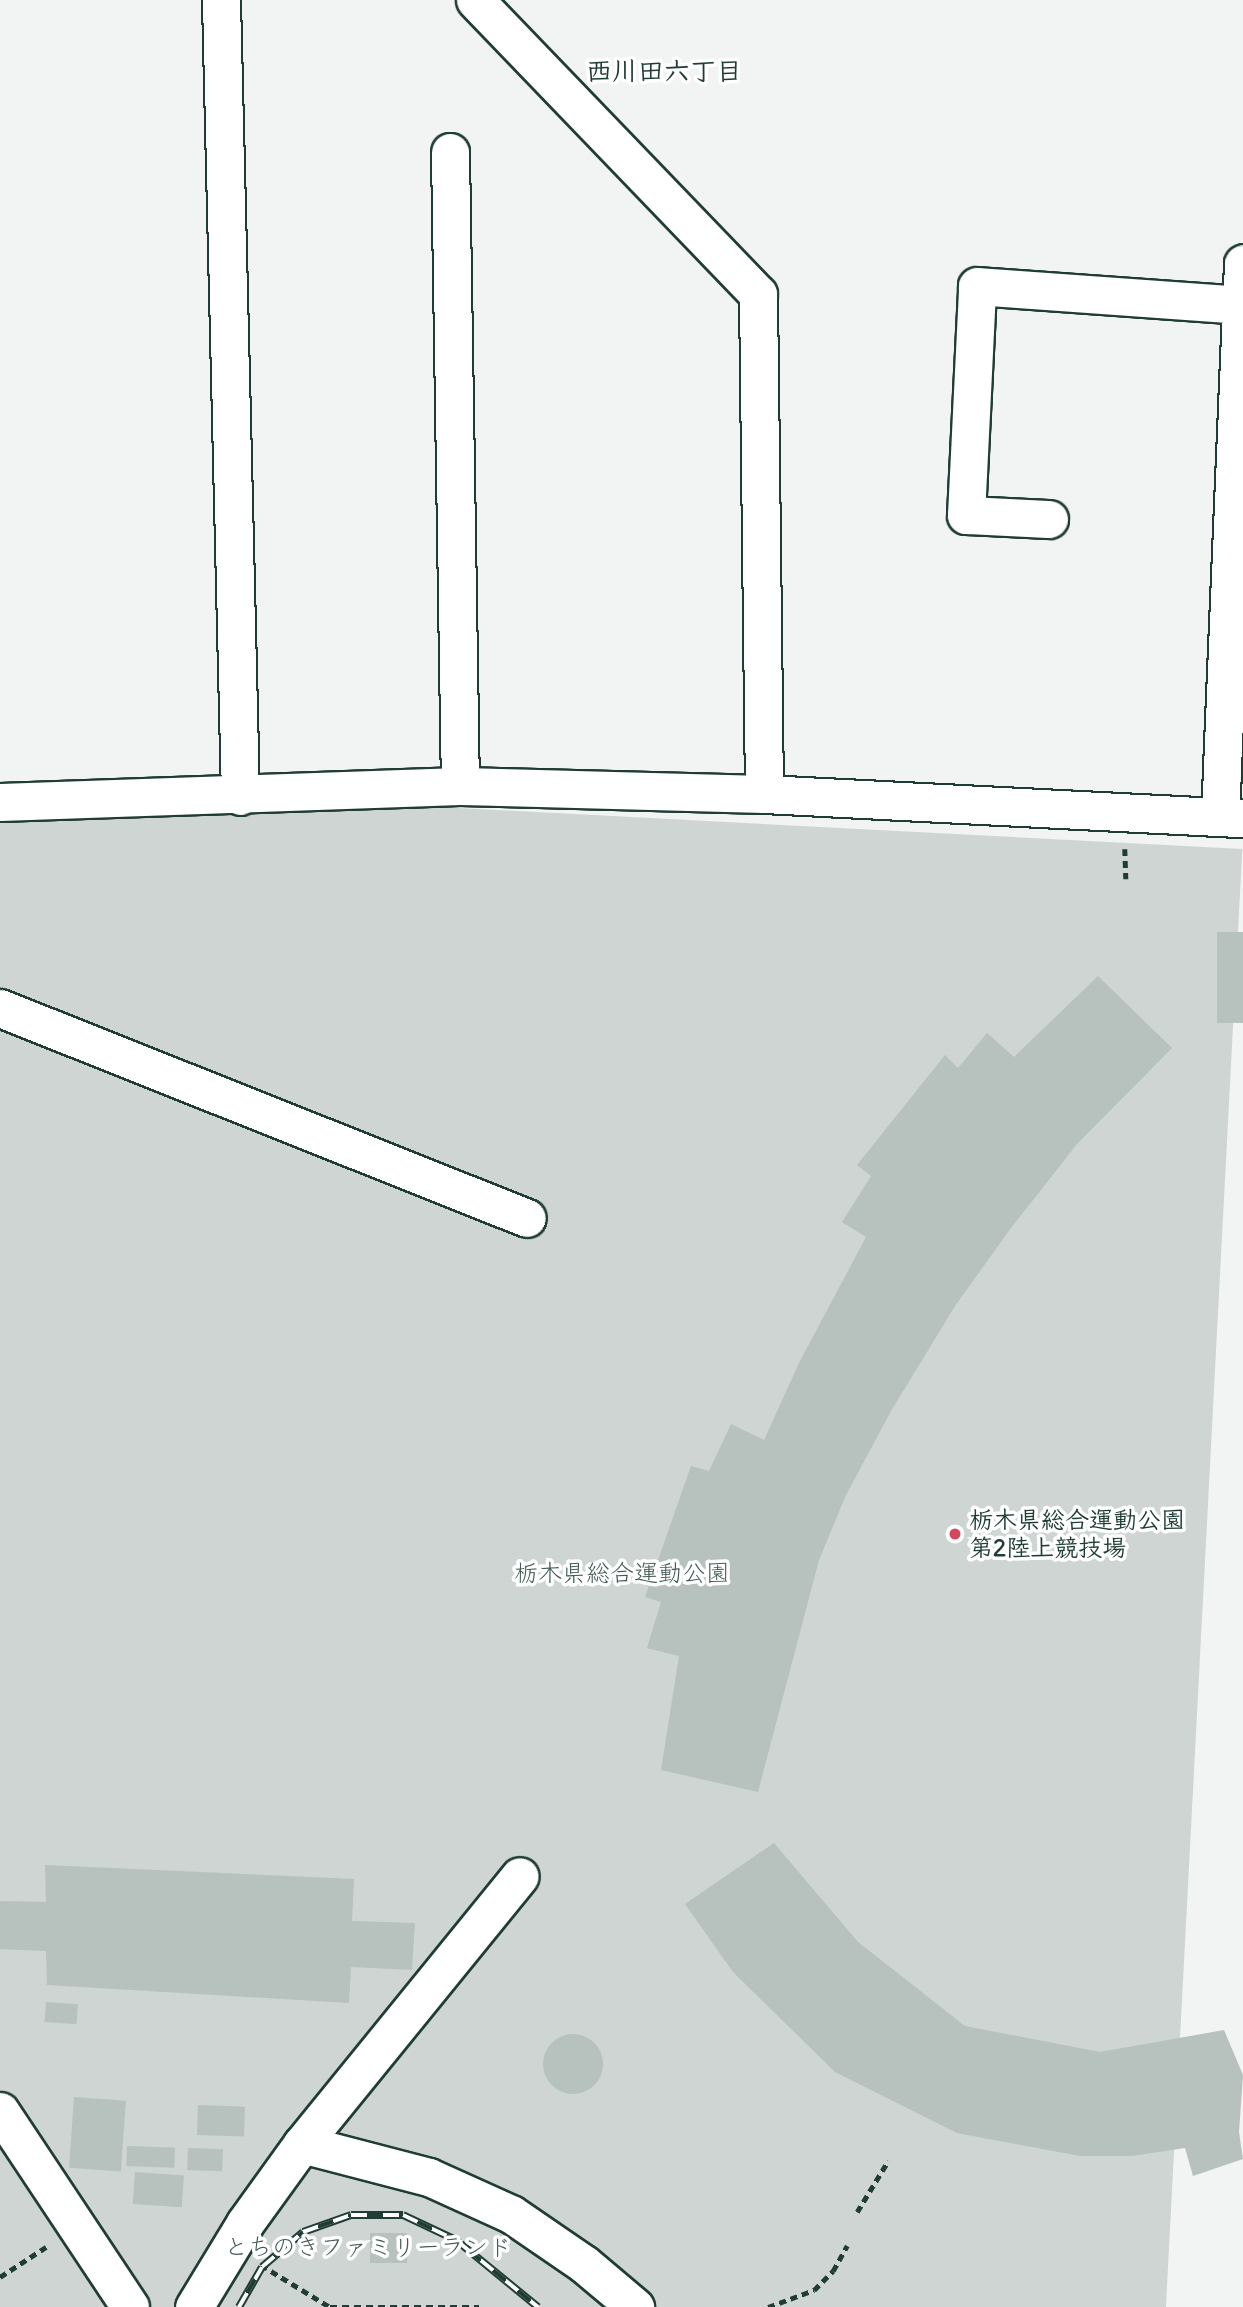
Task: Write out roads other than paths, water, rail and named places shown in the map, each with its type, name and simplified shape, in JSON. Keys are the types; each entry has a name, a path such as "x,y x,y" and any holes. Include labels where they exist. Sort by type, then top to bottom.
{"street":[{"path":"221,0 240,796"},
{"path":"475,0 758,294 764,794"},
{"path":"450,152 460,786"},
{"path":"0,802 240,796 460,786 764,794 1232,818 1243,263"},
{"path":"1049,519 966,515 977,286 1241,305"},
{"path":"0,1008 527,1218"},
{"path":"194,2307 230,2247 302,2144 520,1875"},
{"path":"0,2111 130,2307"},
{"path":"302,2144 429,2177 512,2214 584,2264 635,2307"}],"railway":[{"path":"239,2307 262,2267 303,2232 351,2215 403,2215 456,2240 538,2307"}],"place":[{"name":"栃木県総合運動公園 第2陸上競技場","path":"955,1534"}],"district":[{"name":"西川田六丁目","path":"664,71"}],"park label":[{"name":"栃木県総合運動公園","path":"622,1573"},
{"name":"とちのきファミリーランド","path":"368,2247"}]}
